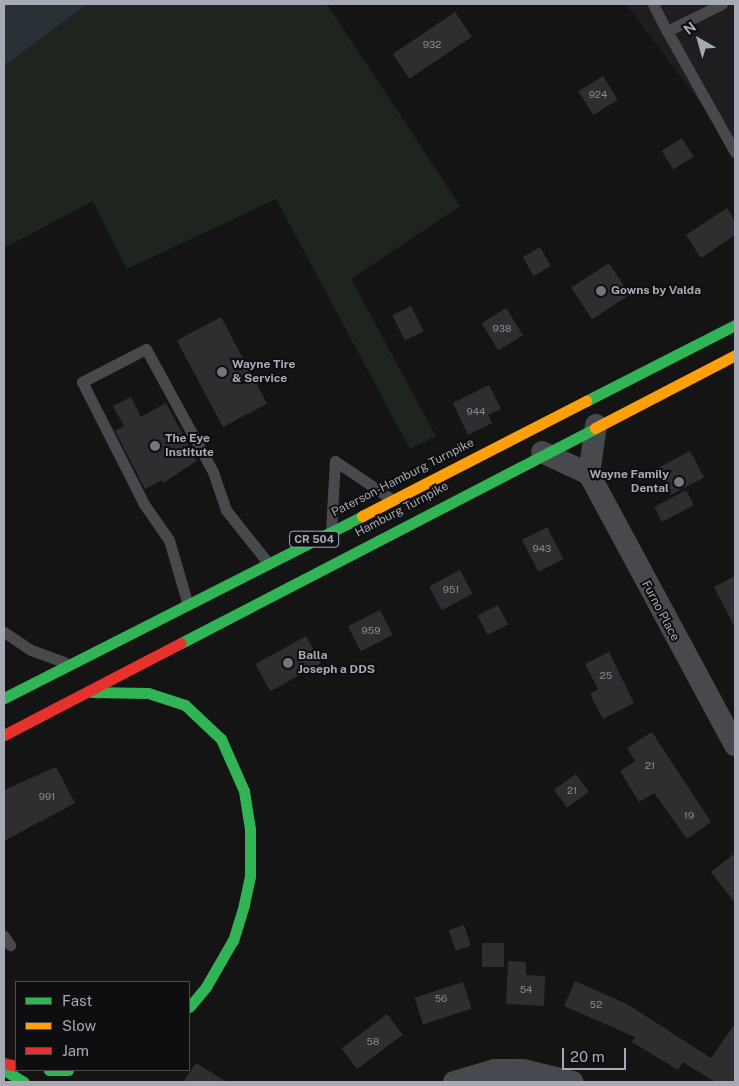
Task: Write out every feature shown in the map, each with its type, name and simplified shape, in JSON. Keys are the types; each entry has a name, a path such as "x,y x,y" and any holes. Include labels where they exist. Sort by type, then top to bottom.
{"main road":[{"name":"Paterson-Hamburg Turnpike","path":"4,698 735,324"},
{"name":"Hamburg Turnpike","path":"4,735 542,452 735,355"},
{"path":"85,692 148,693 185,705 221,739 244,791 250,829 250,876 244,905 221,963 190,1006"},
{"path":"4,1070 24,1082"}],"street":[{"path":"542,452 589,474 596,425"},
{"name":"Furno Place","path":"589,474 726,711 735,746"},
{"path":"454,1082 495,1070 514,1070 573,1082"}],"lane":[{"path":"653,4 735,152"},
{"path":"667,31 722,4"},
{"path":"188,605 168,540 144,504 82,382 146,349 213,472 226,510 268,563"},
{"path":"331,530 335,461 392,499"},
{"path":"8,635 48,658 70,664"}],"shaded area":[{"path":"4,4 87,4 4,66"},
{"path":"87,4 327,4 460,206 351,279 436,436 410,449 276,199 127,269 93,201 4,248 4,66"},
{"path":"626,4 735,4 735,149"}],"building":[{"path":"455,12 472,37 410,79 393,54"},
{"path":"603,76 618,100 593,115 578,91"},
{"path":"682,138 694,157 673,169 662,151"},
{"path":"727,208 735,221 735,235 701,258 686,235"},
{"path":"540,247 551,266 534,276 523,257"},
{"name":"Gowns by Valda","path":"609,263 630,295 592,319 571,288"},
{"path":"411,306 424,331 405,340 392,316"},
{"path":"506,308 523,335 498,351 481,323"},
{"name":"Wayne Tire & Service","path":"221,317 267,404 223,427 177,340"},
{"path":"489,385 501,409 488,415 492,423 468,435 453,403"},
{"name":"The Eye Institute","path":"131,397 141,417 166,403 197,461 163,483 162,480 145,489 115,431 124,426 113,406"},
{"name":"Wayne Family Dental","path":"690,451 704,477 671,495 656,469"},
{"path":"686,490 694,505 662,522 654,507"},
{"path":"547,527 563,559 538,572 522,540"},
{"path":"460,570 473,594 442,610 429,586"},
{"path":"735,576 735,628 714,587"},
{"path":"498,605 508,625 487,635 478,615"},
{"path":"380,610 393,635 361,651 348,626"},
{"name":"Balla Joseph a DDS","path":"306,636 321,663 270,691 255,664"},
{"path":"609,652 634,703 603,719 590,694 598,689 585,664"},
{"path":"652,732 711,822 687,839 654,793 639,802 620,771 635,761 627,748"},
{"path":"56,767 75,803 4,841 4,790"},
{"path":"576,774 589,792 567,808 554,790"},
{"path":"735,853 735,903 711,872"},
{"path":"464,925 471,946 456,951 449,930"},
{"path":"482,943 504,943 504,967 482,967"},
{"path":"508,961 526,962 526,975 545,976 544,1006 506,1004"},
{"path":"575,981 627,1004 711,1058 735,1024 735,1082 715,1082 683,1062 678,1070 632,1042 635,1037 564,1006"},
{"path":"463,982 472,1009 423,1024 414,998"},
{"path":"387,1014 403,1035 357,1069 341,1048"},
{"path":"196,1063 227,1082 183,1082"}],"traffic: fast":[{"path":"586,401 735,325"},
{"path":"181,643 595,428"},
{"path":"4,698 362,516"},
{"path":"91,692 148,693 185,705 221,739 244,791 250,829 250,876 244,905 233,940 206,987 190,1006"},
{"path":"4,1070 24,1082"}],"traffic: slow":[{"path":"595,428 735,355"},
{"path":"362,516 586,401"}],"traffic: jam":[{"path":"4,735 181,643"},
{"path":"4,1063 15,1066"}],"place":[{"name":"Gowns by Valda","path":"601,291"},
{"name":"Wayne Tire & Service","path":"222,372"},
{"name":"The Eye Institute","path":"155,446"},
{"name":"Wayne Family Dental","path":"679,482"},
{"name":"Balla Joseph a DDS","path":"288,663"}]}
